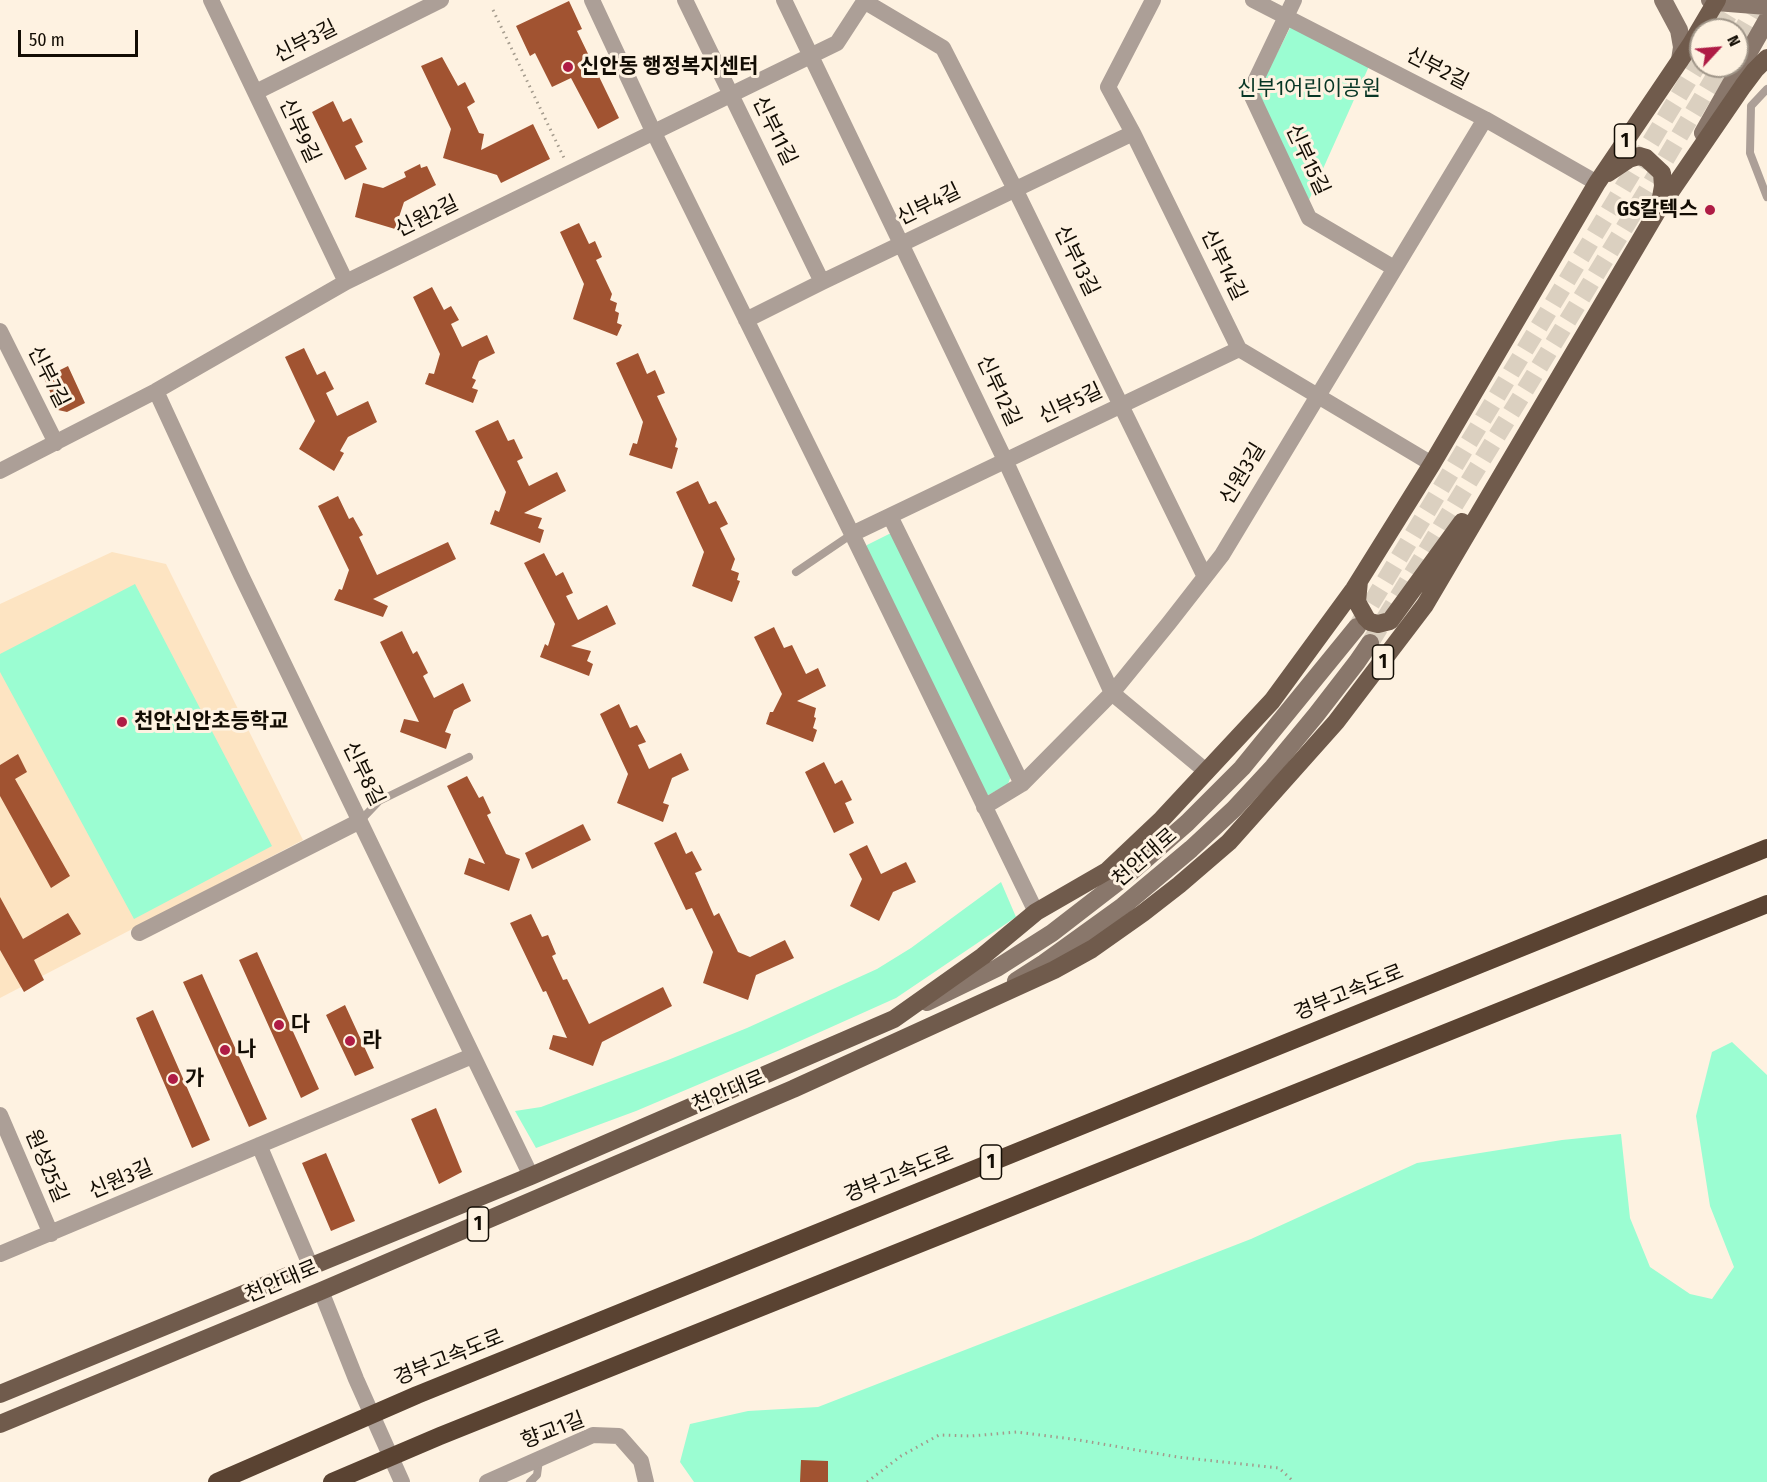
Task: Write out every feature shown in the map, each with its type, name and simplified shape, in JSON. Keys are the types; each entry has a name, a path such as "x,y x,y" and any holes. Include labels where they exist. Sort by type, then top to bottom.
{"highway":[{"name":"경부고속도로","path":"217,1482 417,1395 1767,848"},
{"name":"1","path":"332,1482 440,1436 1767,904"}],"main road":[{"path":"1663,0 1679,30 1682,48 1680,60"},
{"path":"1714,1 1767,6"},
{"name":"1","path":"894,1019 983,956 1036,912 1107,871 1208,772 1272,701 1307,656 1360,580 1432,464 1597,183 1680,60 1714,1"},
{"path":"1677,179 1767,20"},
{"path":"1677,179 1755,70 1767,58"},
{"path":"1597,183 1622,163 1635,157 1646,158 1662,172 1663,186 1658,210"},
{"name":"1","path":"952,1018 1092,949 1179,885 1229,842 1336,722 1425,606 1677,179"},
{"path":"1360,580 1358,602 1366,618 1378,624 1390,621 1531,427"},
{"name":"천안대로","path":"0,1394 531,1176 894,1019 997,968 1052,933 1131,872 1187,823 1242,768 1357,627"},
{"name":"천안대로","path":"0,1424 321,1291 783,1094 952,1018 1044,963 1123,906 1191,849 1273,767 1358,662 1370,643"}],"street":[{"name":"신부9길","path":"211,0 346,282"},
{"name":"신부3길","path":"256,92 441,0"},
{"path":"592,0 653,131 1036,912"},
{"name":"신부11길","path":"685,0 822,282"},
{"name":"신부12길","path":"784,0 903,243 1113,693 1208,772"},
{"name":"신부14길","path":"1153,0 1108,87 1239,349"},
{"name":"신부2길","path":"1253,0 1485,119 1597,183"},
{"name":"신부15길","path":"1294,0 1250,92 1309,218 1394,268"},
{"name":"신원2길","path":"0,471 156,391 346,282 837,43 865,1"},
{"name":"신부13길","path":"865,1 943,48 1122,405 1205,577"},
{"name":"신원3길","path":"984,807 1022,784 1113,693 1205,577 1221,555 1485,119"},
{"name":"신부4길","path":"746,320 1133,133"},
{"name":"신부7길","path":"0,331 56,443"},
{"path":"1239,349 1432,464"},
{"name":"신부5길","path":"852,534 1239,349"},
{"name":"신부8길","path":"156,391 241,575 531,1176"},
{"path":"890,516 1022,784"},
{"path":"140,933 360,821"},
{"name":"신원3길","path":"0,1254 472,1056"},
{"name":"원성25길","path":"0,1114 51,1234"},
{"path":"259,1145 311,1268"},
{"path":"321,1291 356,1379 402,1482"},
{"name":"향교1길","path":"487,1482 593,1436 619,1436 641,1461 646,1482"}],"lane":[{"path":"1767,89 1751,106 1750,153 1767,197"},
{"path":"796,572 852,534"},
{"path":"360,821 379,801 469,757"},
{"path":"530,1482 537,1475 539,1459"}],"path":[{"path":"493,10 569,167"},
{"path":"867,1482 901,1456 939,1435 970,1436 1017,1432 1177,1457 1279,1468 1294,1482"}],"shaded area":[{"name":"천안신안초등학교","path":"112,552 166,564 303,840 0,998 0,604"}],"green space":[{"name":"신부1어린이공원","path":"1292,24 1370,64 1309,200 1257,93"},
{"path":"889,534 894,534 1011,776 1008,784 985,797 864,550 867,545"},
{"path":"135,584 272,846 134,919 0,672 0,654"},
{"path":"1001,882 1016,917 896,998 636,1111 536,1148 515,1111 541,1107 668,1060 747,1028 877,969 911,948"},
{"path":"1732,1042 1767,1075 1767,1482 694,1482 680,1462 690,1424 748,1411 818,1407 1251,1239 1417,1163 1562,1140 1621,1134 1630,1218 1650,1267 1690,1294 1712,1299 1734,1267 1710,1206 1696,1116 1712,1052"}],"building":[{"name":"신안동 행정복지센터","path":"569,1 582,29 577,31 619,118 598,129 571,78 552,87 535,53 530,56 516,26"},
{"path":"442,57 458,86 465,82 475,102 467,107 479,133 484,134 481,150 533,124 550,159 501,183 497,175 443,158 451,129 421,66"},
{"path":"333,101 343,122 351,118 363,142 355,146 367,169 345,180 312,112"},
{"path":"420,164 421,168 427,166 436,185 404,202 395,229 355,217 363,183 383,188 406,177 404,172"},
{"path":"579,223 589,244 595,241 602,257 596,260 612,294 610,300 617,303 615,311 619,313 617,323 622,325 617,336 573,319 584,284 560,232"},
{"path":"432,287 444,310 451,306 459,320 451,324 462,347 487,335 495,353 479,361 472,378 476,380 472,388 478,390 473,403 425,384 429,373 434,374 440,354 413,297"},
{"path":"304,348 317,375 325,371 334,389 326,393 337,416 368,401 377,422 348,437 340,451 344,453 334,471 299,449 315,421 285,357"},
{"path":"638,353 647,374 655,370 665,393 657,396 677,439 675,447 678,448 672,469 629,455 633,443 637,444 643,422 616,363"},
{"path":"68,366 85,403 67,412 58,410 44,378"},
{"path":"498,420 508,441 514,439 523,458 517,461 529,486 557,472 566,491 524,513 542,518 538,528 544,530 540,543 490,524 495,510 499,512 506,492 475,431"},
{"path":"698,481 709,504 716,501 728,524 720,528 735,559 731,570 739,573 737,580 740,581 732,602 692,586 704,552 676,492"},
{"path":"338,496 349,519 353,517 363,535 359,537 377,575 448,542 456,559 373,599 388,606 383,617 334,600 339,589 342,590 349,570 318,506"},
{"path":"544,553 556,576 563,572 573,593 566,596 578,620 607,605 616,624 571,646 591,651 587,661 593,664 589,676 540,657 545,644 548,646 555,624 524,563"},
{"path":"774,627 784,648 792,645 806,674 818,668 826,686 797,701 816,708 813,728 817,730 813,742 766,724 770,712 773,712 782,694 754,637"},
{"path":"402,631 413,654 417,651 428,673 423,676 434,698 463,683 471,701 454,710 445,732 451,734 446,749 400,732 404,719 419,722 380,642"},
{"path":"619,704 630,728 637,725 646,742 638,745 649,769 681,753 689,770 672,778 663,803 669,805 663,822 617,803 628,774 600,714"},
{"path":"18,754 27,772 15,779 70,876 51,888 0,796 0,765"},
{"path":"824,762 835,784 842,780 852,800 845,803 854,823 834,833 805,772"},
{"path":"467,776 479,798 483,796 491,813 487,815 506,854 520,859 509,891 464,874 469,858 485,864 447,786"},
{"path":"583,824 591,840 532,869 525,853"},
{"path":"676,832 686,854 692,851 702,870 695,873 714,916 719,913 738,952 750,957 785,940 794,958 756,975 748,1000 703,983 713,952 692,908 686,910 654,843"},
{"path":"867,845 881,874 906,862 916,882 893,892 879,921 850,906 862,879 849,854"},
{"path":"0,897 23,939 68,913 81,934 34,960 44,980 24,992 0,950"},
{"path":"531,914 542,937 548,935 556,954 552,956 563,980 567,979 589,1024 663,987 672,1006 602,1042 593,1066 549,1049 553,1035 567,1038 546,991 543,992 510,923"},
{"name":"다","path":"257,952 319,1089 301,1098 239,960"},
{"name":"나","path":"202,974 267,1119 249,1127 183,982"},
{"name":"라","path":"345,1005 374,1068 355,1076 326,1015"},
{"name":"가","path":"153,1010 210,1140 192,1148 136,1018"},
{"path":"436,1108 462,1172 439,1184 411,1119"},
{"path":"326,1153 355,1221 331,1231 302,1163"},
{"path":"801,1460 828,1461 828,1482 800,1482"}],"tunnel":[{"path":"1726,18 1737,0"},
{"path":"1749,19 1760,0"},
{"path":"1357,627 1689,78"},
{"path":"1370,643 1714,78"}],"place":[{"name":"신안동 행정복지센터","path":"568,67"},
{"name":"GS칼텍스","path":"1710,210"},
{"name":"천안신안초등학교","path":"122,722"},
{"name":"다","path":"279,1025"},
{"name":"라","path":"350,1041"},
{"name":"나","path":"225,1050"},
{"name":"가","path":"173,1079"}]}
